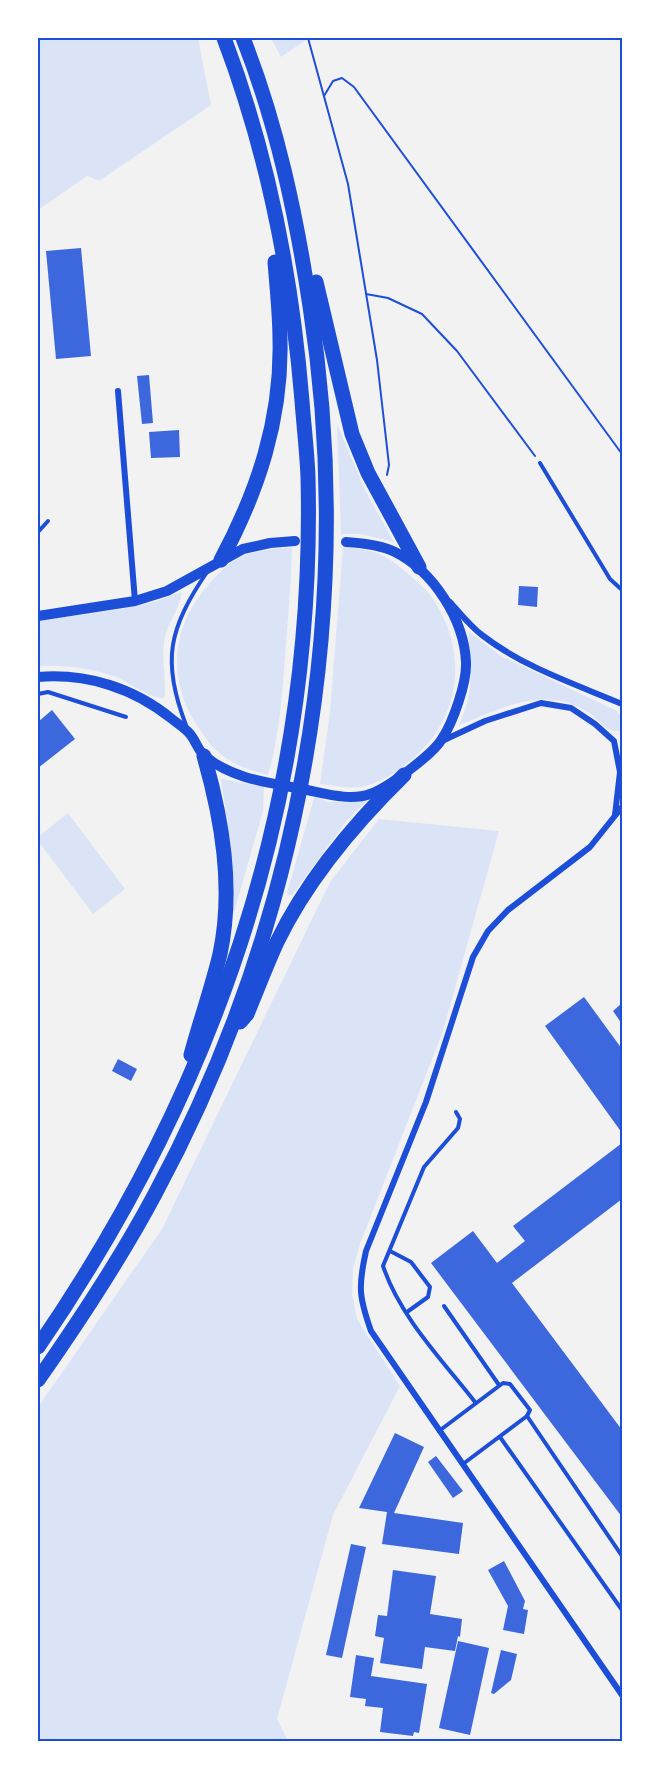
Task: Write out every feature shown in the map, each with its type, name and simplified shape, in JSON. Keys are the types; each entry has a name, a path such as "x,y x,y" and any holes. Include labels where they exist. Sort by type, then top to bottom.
{"highway":[{"path":"38,1347 94,1262 133,1194 190,1080 221,1002 263,870 287,760 298,690 307,568 308,474 296,330 278,232 253,129 237,72 224,38"},
{"path":"38,1380 117,1261 156,1193 198,1109 230,1033 262,940 281,875 307,761 319,668 327,568 327,515 320,368 300,235 286,173 256,71 243,38"},
{"path":"215,565 252,497 265,460 276,416 280,376 275,262 278,232"},
{"path":"300,235 311,261 352,434 368,472 419,567"},
{"path":"190,1080 191,1055 220,952 226,904 225,860 219,819 204,756"},
{"path":"230,1033 247,1014 278,942 303,898 353,830 404,775"}],"street":[{"path":"118,391 135,601"},
{"path":"38,616 135,601 167,591 243,549 270,543 295,541"},
{"path":"346,542 362,543 394,551 419,567 479,633 505,651 540,669 622,704"},
{"path":"438,589 458,624 466,663 458,706 442,741"},
{"path":"38,677 61,675 91,679 112,685 158,707 190,734 204,756 236,775 328,795 370,794 404,775 442,741 485,721 541,703 571,708 595,724 614,741 622,744"},
{"path":"614,741 620,772 614,816"},
{"path":"622,807 591,847 508,910 488,932 473,957 426,1102 366,1251 361,1275 360,1302 371,1331 622,1695"}],"lane":[{"path":"540,464 610,579 622,590"},
{"path":"38,532 48,521"},
{"path":"190,734 172,679 171,653 178,624 192,595 215,565"},
{"path":"38,694 48,692 126,717"},
{"path":"456,1112 460,1119 458,1128 424,1167 383,1266 388,1282 414,1325 475,1402"},
{"path":"390,1251 411,1262 430,1287 428,1297 407,1312"},
{"path":"444,1306 499,1385"},
{"path":"439,1431 503,1383 510,1384 530,1410 527,1416 463,1465"},
{"path":"527,1416 622,1556"},
{"path":"500,1437 622,1610"}],"path":[{"path":"308,38 348,184 377,360 389,465 380,495"},
{"path":"324,96 333,81 342,78 354,87 622,454"},
{"path":"366,294 388,298 422,314 458,351 540,464"}],"shaded area":[{"path":"38,38 198,38 211,105 99,181 87,176 38,210"},
{"path":"271,38 309,38 281,57"},
{"path":"337,424 365,490 394,542 360,534 341,534"},
{"path":"292,547 282,697 277,736 268,775 231,761 217,751 206,738 187,707 181,690 177,655 185,621 194,604 224,568 238,558 251,553"},
{"path":"343,547 367,550 381,555 403,569 427,591 444,618 452,641 455,663 454,686 448,708 438,729 424,748 390,775 372,784 355,787 320,784 330,712"},
{"path":"181,592 180,602 165,637 163,652 165,696 163,698 154,697 121,679 101,672 59,666 38,666 38,621 121,609 154,602"},
{"path":"468,631 501,656 617,711 622,718 622,730 607,729 588,712 572,704 548,699 522,702 459,725 470,689"},
{"path":"221,779 264,787 263,811 232,920 230,842"},
{"path":"315,795 327,802 367,801 348,819 292,895 289,895 287,893"},
{"path":"68,813 125,889 93,914 38,841 38,837"},
{"path":"379,819 499,831 443,1031 360,1244 353,1269 352,1294 357,1319 400,1386 333,1515 277,1719 288,1741 38,1741 38,1407 162,1229 330,882"}],"building":[{"path":"81,248 91,356 56,359 46,251"},
{"path":"149,375 153,423 142,424 137,376"},
{"path":"179,430 180,457 151,458 149,432"},
{"path":"519,586 538,587 537,607 518,605"},
{"path":"52,710 75,739 38,768 38,722"},
{"path":"584,997 622,1049 622,1133 545,1026"},
{"path":"622,1003 622,1024 613,1011"},
{"path":"118,1059 137,1069 131,1081 112,1071"},
{"path":"622,1143 622,1199 512,1283 622,1430 622,1517 431,1263 473,1231 497,1263 525,1241 513,1226"},
{"path":"395,1433 424,1447 394,1513 463,1523 459,1554 382,1544 387,1512 359,1508"},
{"path":"436,1456 463,1491 453,1498 428,1462"},
{"path":"351,1544 366,1547 342,1658 326,1655"},
{"path":"504,1561 525,1601 523,1609 528,1610 524,1634 503,1630 508,1606 488,1570"},
{"path":"393,1570 436,1576 430,1614 462,1619 460,1637 458,1636 455,1651 425,1647 422,1669 380,1663 384,1638 375,1636 378,1615 387,1616"},
{"path":"458,1641 489,1648 470,1735 439,1728"},
{"path":"501,1650 517,1654 511,1680 494,1694 491,1693"},
{"path":"356,1655 374,1658 371,1676 427,1684 419,1733 414,1732 413,1736 380,1732 383,1708 365,1706 366,1699 350,1697"}]}
